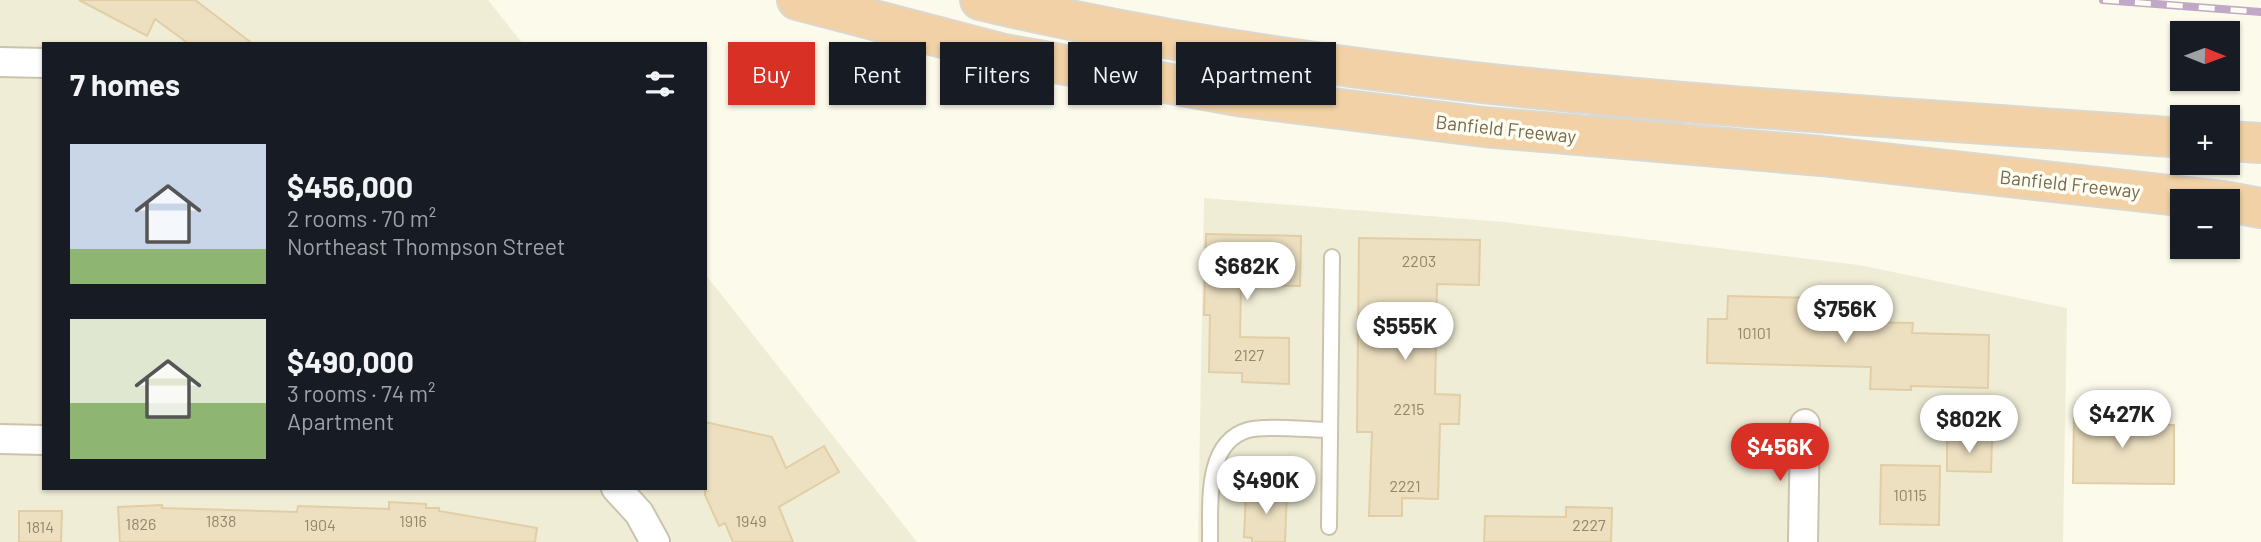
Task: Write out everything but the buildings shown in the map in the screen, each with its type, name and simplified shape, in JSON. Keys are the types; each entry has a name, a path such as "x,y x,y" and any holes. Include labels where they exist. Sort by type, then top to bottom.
{"highway":[{"name":"Banfield Freeway","path":"797,0 1004,54 1244,97 1484,127 1821,156 2170,196"},
{"path":"980,0 1138,35 1375,70 1623,95 2170,137"},
{"path":"2240,142 2261,144"},
{"name":"Banfield Freeway","path":"2240,204 2261,206"}],"street":[{"path":"0,62 42,63"},
{"path":"1803,542 1805,424"},
{"path":"0,439 42,440"},
{"path":"619,490 639,513 655,542"}],"lane":[{"path":"1329,527 1332,257"},
{"path":"1210,542 1214,465 1229,442 1248,430 1331,430"}],"shaded area":[{"path":"0,0 488,0 521,42 42,42 42,490 707,490 707,277 917,542 0,542"},
{"path":"1204,198 1504,222 1859,265 2067,308 2063,542 1198,542"}],"railway":[{"path":"2103,0 2261,12"}]}
